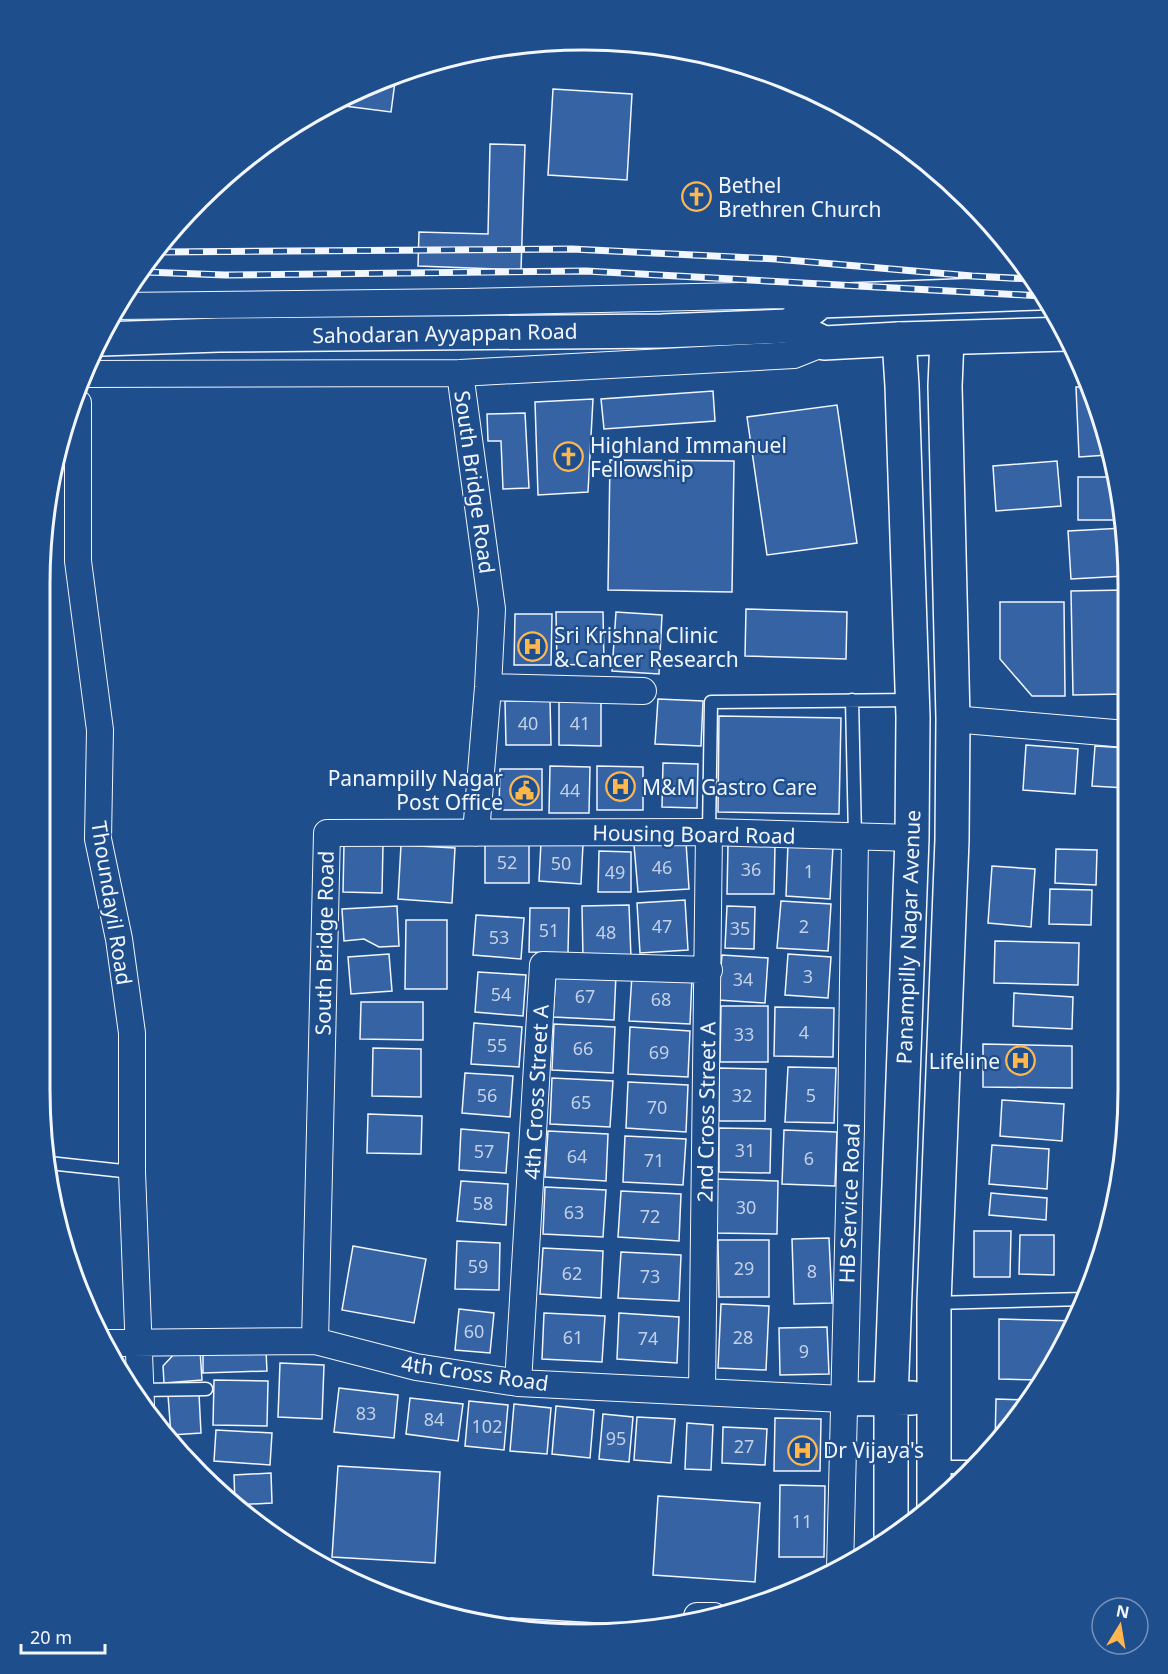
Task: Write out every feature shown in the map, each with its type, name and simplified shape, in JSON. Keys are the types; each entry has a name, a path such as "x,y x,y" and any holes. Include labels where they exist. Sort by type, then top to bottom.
{"street":[{"path":"128,306 783,295 820,301 1032,293"},
{"path":"899,339 922,315 955,297"},
{"path":"789,326 820,301"},
{"name":"Sahodaran Ayyappan Road","path":"110,339 219,335 662,331 789,326 825,343 1056,334"},
{"name":"Panampilly Nagar Avenue","path":"891,1527 891,1399 912,838 913,708 899,339"},
{"name":"Panampilly Nagar Avenue","path":"934,1493 934,1303 952,840 953,719 945,386 947,339"},
{"path":"92,374 460,373 794,355 825,343"},
{"name":"South Bridge Road","path":"315,1341 327,833 476,833 492,609 460,373"},
{"name":"Thoundayil Road","path":"78,412 78,561 100,730 98,839 118,939 132,1033 132,1172 141,1388"},
{"path":"488,687 643,691"},
{"path":"913,708 953,719 1118,733"},
{"name":"Housing Board Road","path":"476,833 709,832 912,838"},
{"name":"2nd Cross Street A","path":"702,1391 709,832"},
{"name":"HB Service Road","path":"840,1559 851,1128 855,837"},
{"path":"912,838 952,840"},
{"name":"4th Cross Street A","path":"518,1383 543,965 709,970"},
{"name":"4th Cross Road","path":"114,1343 315,1341 416,1367 518,1383 843,1399"},
{"path":"843,1399 935,1398"}],"lane":[{"path":"852,700 855,837"},
{"path":"709,832 711,702 852,700 913,708"},
{"path":"54,1163 132,1172"},
{"path":"934,1303 1076,1299"},
{"path":"147,1396 206,1389"},
{"path":"935,1467 963,1467"}],"building":[{"path":"395,84 391,112 346,106"},
{"path":"553,89 632,94 627,180 548,175"},
{"path":"490,144 525,145 521,270 418,266 419,232 488,234"},
{"path":"1076,387 1081,387 1102,455 1079,457"},
{"path":"713,391 715,421 604,429 601,399"},
{"path":"593,399 588,492 538,495 535,402"},
{"path":"837,405 857,543 767,555 747,417"},
{"path":"525,413 529,488 503,489 501,441 488,441 487,414"},
{"path":"610,460 734,461 732,592 608,590"},
{"path":"1057,461 1061,506 996,511 993,466"},
{"path":"1078,477 1107,477 1115,520 1078,520"},
{"path":"1115,528 1118,576 1071,579 1068,531"},
{"path":"1118,590 1118,694 1073,695 1071,591"},
{"path":"1000,602 1064,602 1065,696 1032,696 1000,659"},
{"path":"746,609 847,612 846,659 745,656"},
{"path":"556,612 603,612 604,664 557,665"},
{"path":"616,612 662,615 659,674 612,671"},
{"path":"515,614 552,614 551,665 514,665"},
{"path":"658,699 703,701 701,746 655,744"},
{"path":"550,700 551,745 506,745 505,701"},
{"path":"559,700 601,700 601,746 559,745"},
{"path":"719,716 841,718 839,814 718,812"},
{"path":"1026,745 1078,749 1075,794 1023,790"},
{"path":"1095,746 1118,747 1118,788 1092,786"},
{"path":"663,763 698,764 697,808 662,807"},
{"path":"550,766 590,767 589,813 549,813"},
{"path":"597,766 643,767 643,810 597,810"},
{"path":"500,769 542,769 542,810 499,810"},
{"path":"485,841 529,841 529,883 485,883"},
{"path":"541,842 583,844 581,884 539,881"},
{"path":"686,842 689,889 638,892 634,845"},
{"path":"788,843 833,846 830,899 786,896"},
{"path":"344,844 383,845 382,893 343,892"},
{"path":"728,844 775,845 774,894 727,894"},
{"path":"401,845 455,848 452,903 398,899"},
{"path":"1056,849 1097,850 1096,885 1055,883"},
{"path":"599,851 631,852 631,892 598,892"},
{"path":"992,866 1035,869 1031,927 988,923"},
{"path":"1050,889 1092,890 1091,925 1049,924"},
{"path":"685,900 688,950 640,953 637,903"},
{"path":"781,901 831,904 828,951 777,948"},
{"path":"629,905 631,958 583,959 582,906"},
{"path":"397,906 399,946 379,947 364,939 344,941 342,909"},
{"path":"727,906 755,907 754,949 725,948"},
{"path":"530,908 569,908 568,953 529,952"},
{"path":"476,915 524,918 521,959 473,955"},
{"path":"406,920 447,920 447,989 405,989"},
{"path":"995,941 1079,943 1078,985 994,983"},
{"path":"389,954 392,991 351,994 348,957"},
{"path":"788,954 831,957 828,998 785,995"},
{"path":"722,955 768,958 765,1003 718,1000"},
{"path":"556,971 616,974 614,1020 553,1017"},
{"path":"478,972 526,975 523,1016 475,1012"},
{"path":"632,975 692,978 690,1024 629,1021"},
{"path":"1014,993 1073,997 1072,1029 1013,1026"},
{"path":"361,1002 423,1002 423,1040 360,1039"},
{"path":"721,1006 768,1006 768,1062 720,1062"},
{"path":"775,1007 834,1008 833,1057 774,1056"},
{"path":"474,1023 522,1027 519,1067 471,1064"},
{"path":"554,1024 615,1027 613,1073 552,1070"},
{"path":"630,1027 690,1031 688,1077 628,1074"},
{"path":"983,1044 1072,1046 1072,1088 983,1087"},
{"path":"373,1048 421,1049 421,1097 372,1096"},
{"path":"788,1067 836,1068 834,1123 785,1122"},
{"path":"719,1068 766,1069 765,1121 719,1121"},
{"path":"465,1073 513,1076 510,1117 462,1113"},
{"path":"552,1078 613,1081 610,1127 550,1124"},
{"path":"628,1082 688,1085 686,1132 626,1128"},
{"path":"1002,1100 1064,1104 1062,1141 1000,1136"},
{"path":"368,1114 422,1116 421,1154 367,1153"},
{"path":"719,1128 771,1129 770,1173 719,1172"},
{"path":"461,1129 509,1133 506,1173 459,1170"},
{"path":"784,1130 837,1132 835,1186 782,1184"},
{"path":"548,1131 608,1134 606,1181 545,1177"},
{"path":"625,1136 686,1139 683,1185 623,1182"},
{"path":"992,1145 1049,1149 1047,1189 989,1184"},
{"path":"715,1179 778,1181 777,1234 713,1233"},
{"path":"461,1181 508,1184 506,1225 457,1221"},
{"path":"545,1187 606,1190 603,1237 543,1234"},
{"path":"621,1191 681,1194 679,1241 618,1237"},
{"path":"991,1193 1047,1198 1046,1220 989,1215"},
{"path":"974,1231 1011,1231 1010,1277 974,1277"},
{"path":"1020,1235 1054,1235 1054,1275 1019,1274"},
{"path":"829,1238 832,1303 794,1304 792,1239"},
{"path":"718,1240 769,1240 769,1297 719,1297"},
{"path":"457,1241 500,1243 499,1290 455,1289"},
{"path":"353,1246 426,1259 414,1323 342,1310"},
{"path":"543,1248 603,1251 601,1298 540,1294"},
{"path":"621,1252 681,1255 679,1301 618,1298"},
{"path":"721,1304 769,1306 766,1370 718,1368"},
{"path":"459,1309 494,1313 490,1353 455,1350"},
{"path":"544,1313 605,1316 602,1362 542,1359"},
{"path":"619,1313 679,1317 677,1363 617,1359"},
{"path":"999,1319 1066,1321 1033,1380 999,1379"},
{"path":"827,1327 829,1374 780,1375 779,1328"},
{"path":"200,1350 202,1380 164,1383 163,1366 176,1352"},
{"path":"266,1350 267,1371 203,1373 203,1351"},
{"path":"280,1363 324,1365 322,1419 278,1417"},
{"path":"214,1380 268,1381 267,1426 213,1425"},
{"path":"339,1388 398,1395 394,1438 334,1432"},
{"path":"199,1394 201,1433 176,1435 170,1428 168,1395"},
{"path":"410,1398 463,1404 458,1441 406,1434"},
{"path":"996,1399 1019,1400 1008,1415 995,1431"},
{"path":"469,1401 508,1405 504,1450 465,1446"},
{"path":"514,1404 551,1408 547,1454 510,1451"},
{"path":"556,1406 594,1410 590,1458 552,1454"},
{"path":"603,1414 633,1417 629,1462 599,1459"},
{"path":"637,1417 675,1419 671,1463 634,1460"},
{"path":"775,1418 821,1419 820,1471 774,1471"},
{"path":"687,1423 713,1425 711,1470 685,1469"},
{"path":"723,1427 767,1429 765,1465 722,1463"},
{"path":"216,1430 272,1433 270,1465 214,1461"},
{"path":"338,1466 440,1472 435,1563 332,1557"},
{"path":"271,1473 272,1503 247,1504 235,1494 234,1475"},
{"path":"780,1485 825,1486 824,1557 779,1557"},
{"path":"658,1496 760,1503 755,1582 653,1575"},
{"path":"511,1618 604,1623 549,1623"}],"railway":[{"path":"166,252 572,249 776,259 1022,279"},
{"path":"151,272 225,275 586,271 1033,296"}],"place":[{"name":"Bethel Brethren Church","path":"697,197"},
{"name":"Highland Immanuel Fellowship","path":"569,457"},
{"name":"Sri Krishna Clinic & Cancer Research","path":"533,647"},
{"name":"M&M Gastro Care","path":"621,787"},
{"name":"Panampilly Nagar Post Office","path":"524,790"},
{"name":"Lifeline","path":"1021,1061"},
{"name":"Dr Vijaya's","path":"802,1450"}]}
